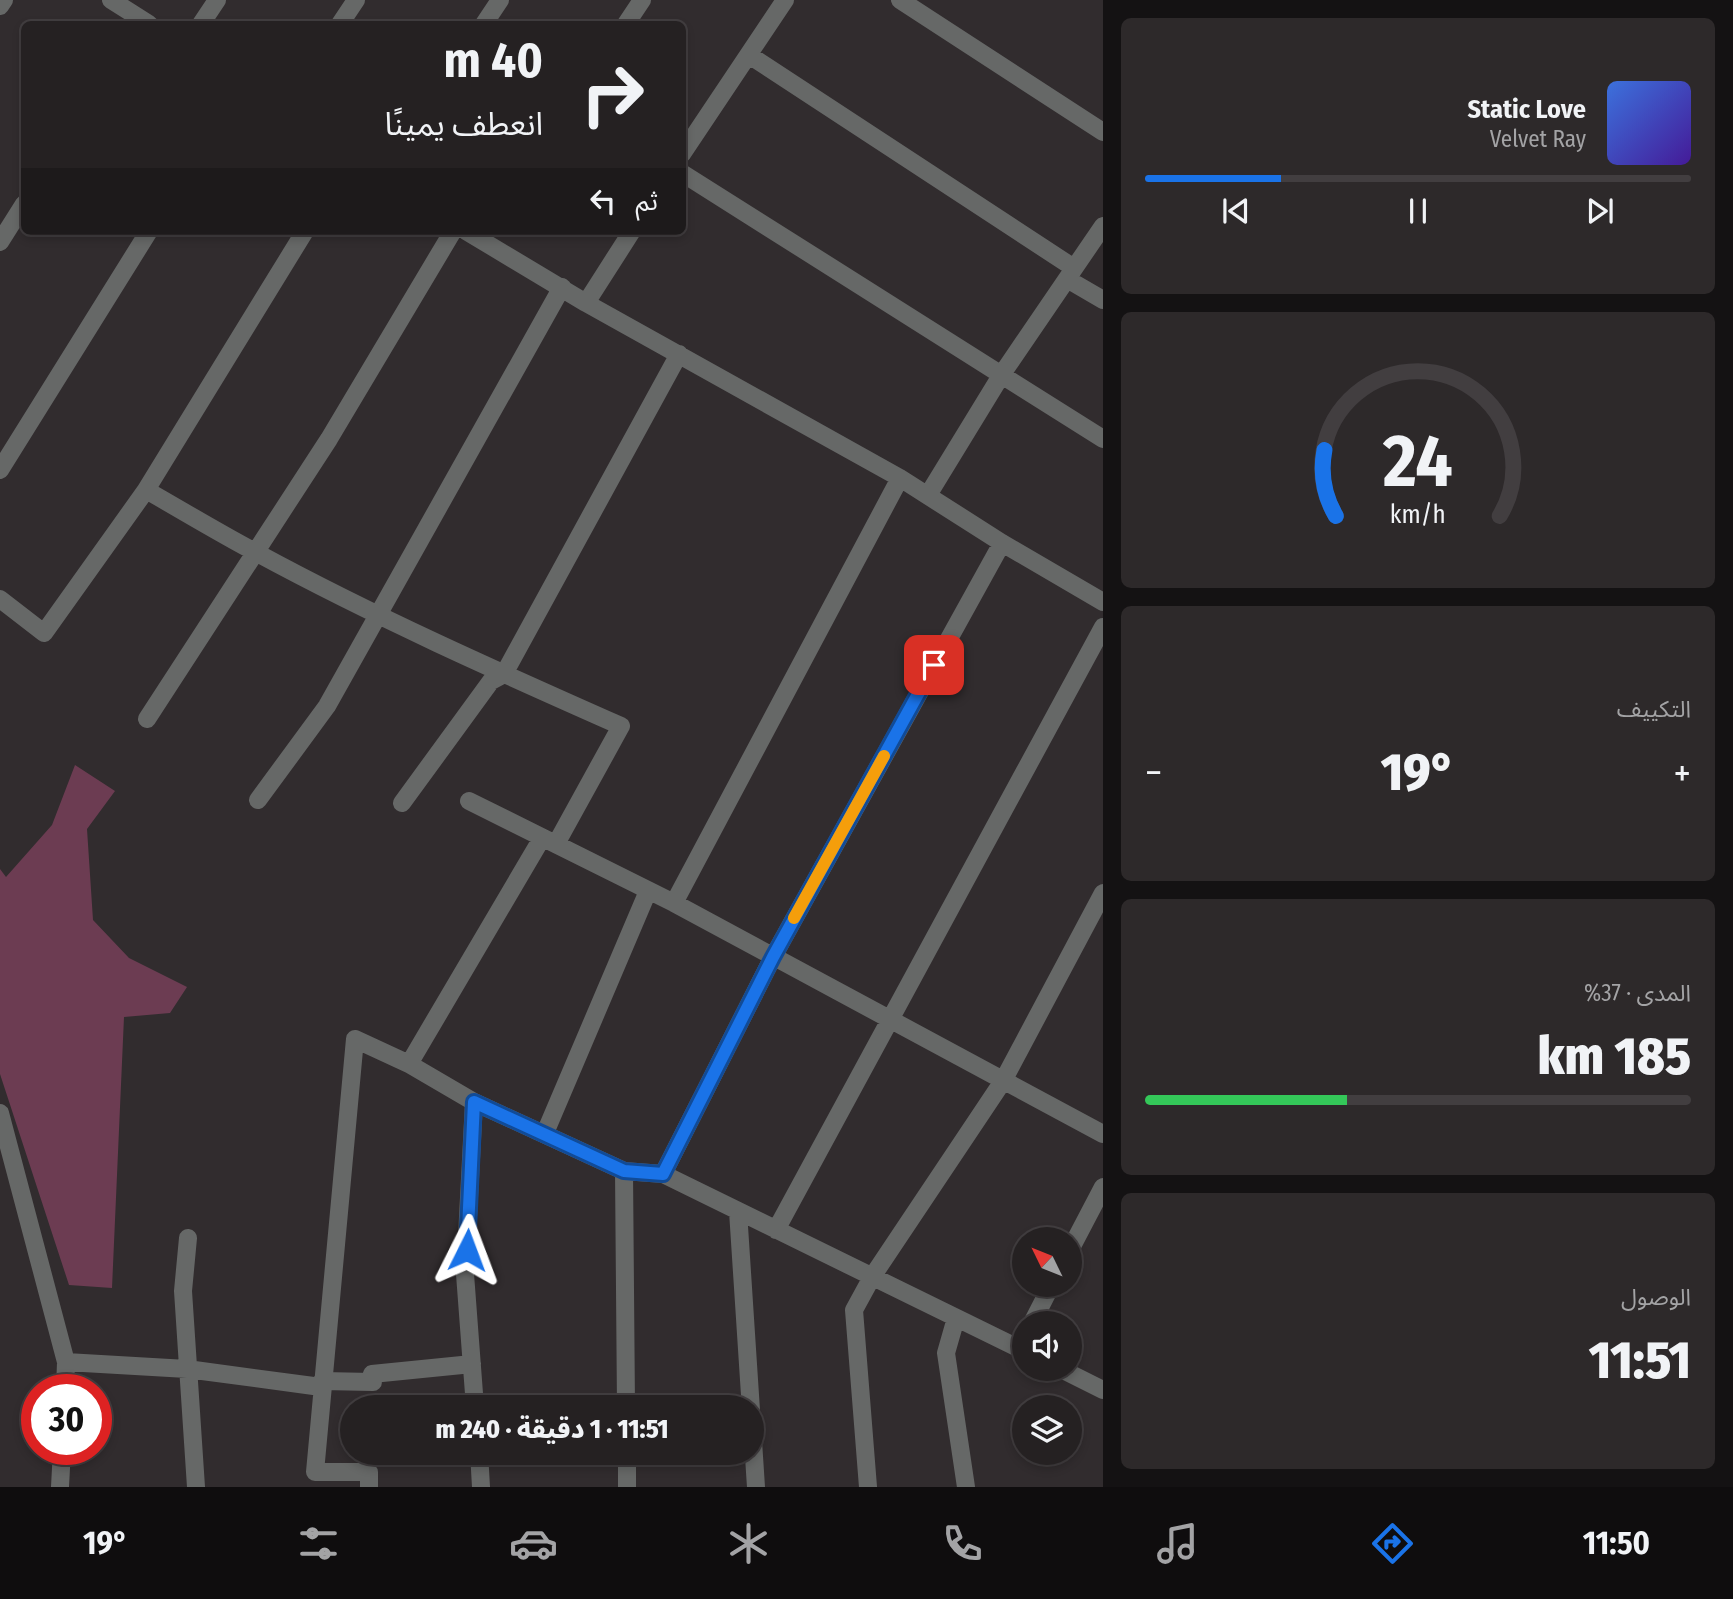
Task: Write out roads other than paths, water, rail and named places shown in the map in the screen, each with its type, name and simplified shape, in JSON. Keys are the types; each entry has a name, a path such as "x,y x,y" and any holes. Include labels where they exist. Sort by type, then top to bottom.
{"street":[{"path":"0,6 4,0"},
{"path":"111,0 141,21"},
{"path":"203,21 217,0"},
{"path":"342,21 356,0"},
{"path":"486,21 500,0"},
{"path":"628,21 642,0"},
{"path":"686,148 785,0"},
{"path":"900,0 1103,132"},
{"path":"749,55 1071,274 1103,300"},
{"path":"686,176 1103,439"},
{"path":"1,240 21,209"},
{"path":"928,495 1002,374 1103,226"},
{"path":"0,471 147,235"},
{"path":"0,598 44,634 146,490 303,235"},
{"path":"147,719 329,439 451,235"},
{"path":"586,303 629,235"},
{"path":"486,236 586,303 900,478 1002,543 1103,602"},
{"path":"258,800 327,706 562,287"},
{"path":"402,803 491,681 504,674 679,354"},
{"path":"674,903 900,478"},
{"path":"146,490 256,553 378,614 621,726 409,1064"},
{"path":"663,1174 773,957 1002,543"},
{"path":"776,1230 1103,627"},
{"path":"469,801 674,903 1103,1134"},
{"path":"545,1133 649,891"},
{"path":"868,1487 854,1310 872,1277 1003,1081 1103,893"},
{"path":"369,1487 369,1472 315,1472 355,1039 409,1064 474,1102 624,1171 663,1174 956,1318 1012,1343"},
{"path":"474,1102 466,1274 474,1395"},
{"path":"0,1113 66,1362 66,1374"},
{"path":"624,1171 626,1395"},
{"path":"1082,1227 1103,1186"},
{"path":"738,1211 756,1487"},
{"path":"188,1238 183,1291 196,1487"},
{"path":"956,1318 946,1353 966,1487"},
{"path":"66,1362 187,1369 322,1384 373,1382 372,1374 472,1364"},
{"path":"1082,1380 1103,1390"},
{"path":"60,1487 61,1465"},
{"path":"480,1465 481,1487"},
{"path":"627,1465 627,1487"}]}
